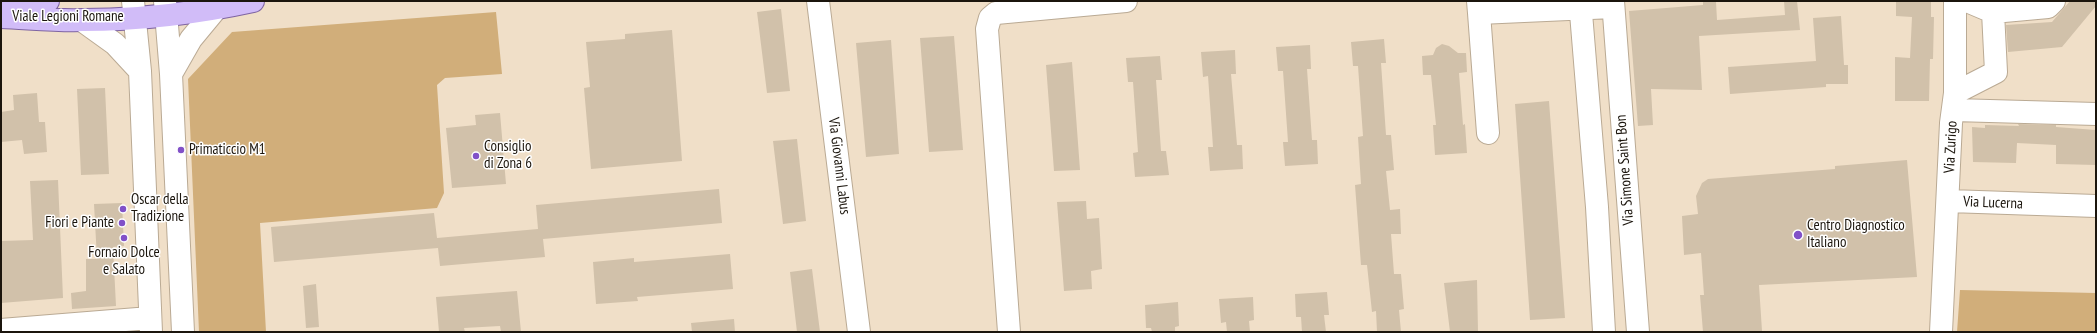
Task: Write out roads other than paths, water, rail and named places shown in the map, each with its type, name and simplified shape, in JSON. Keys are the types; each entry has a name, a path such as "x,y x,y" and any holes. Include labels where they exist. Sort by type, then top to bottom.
{"main road":[{"name":"Viale Legioni Romane","path":"1,11 48,1"},
{"name":"Viale Legioni Romane","path":"1,17 83,20 134,9 165,8 215,10 253,1"}],"street":[{"name":"Via Giovanni Labus","path":"818,1 859,332"},
{"path":"1009,332 987,29 990,18 996,13 1126,1"},
{"name":"Via Zurigo","path":"1949,201 1951,123 1955,102 1954,1"},
{"path":"1966,1 1993,12 2048,7 2054,1"},
{"name":"Via Simone Saint Bon","path":"1604,332 1597,207 1581,5 1613,4 1627,206 1638,332"},
{"path":"1488,133 1479,7 1581,5"},
{"path":"165,8 171,74 183,332"},
{"path":"1,330 151,325 143,123 134,9"},
{"path":"171,74 190,39 215,10"},
{"path":"1955,102 1996,72 1993,12"},
{"path":"83,20 116,44 140,71"},
{"path":"1955,102 2096,114"},
{"path":"143,123 148,118 156,115 164,118 173,128"},
{"name":"Via Lucerna","path":"1941,332 1949,201 2096,206"},
{"path":"1597,207 1627,206"}],"place":[{"name":"Primaticcio M1","path":"181,150"},
{"name":"Consiglio di Zona 6","path":"476,156"},
{"name":"Oscar della Tradizione","path":"123,209"},
{"name":"Fiori e Piante","path":"122,223"},
{"name":"Centro Diagnostico Italiano","path":"1798,235"},
{"name":"Fornaio Dolce e Salato","path":"124,238"}]}
